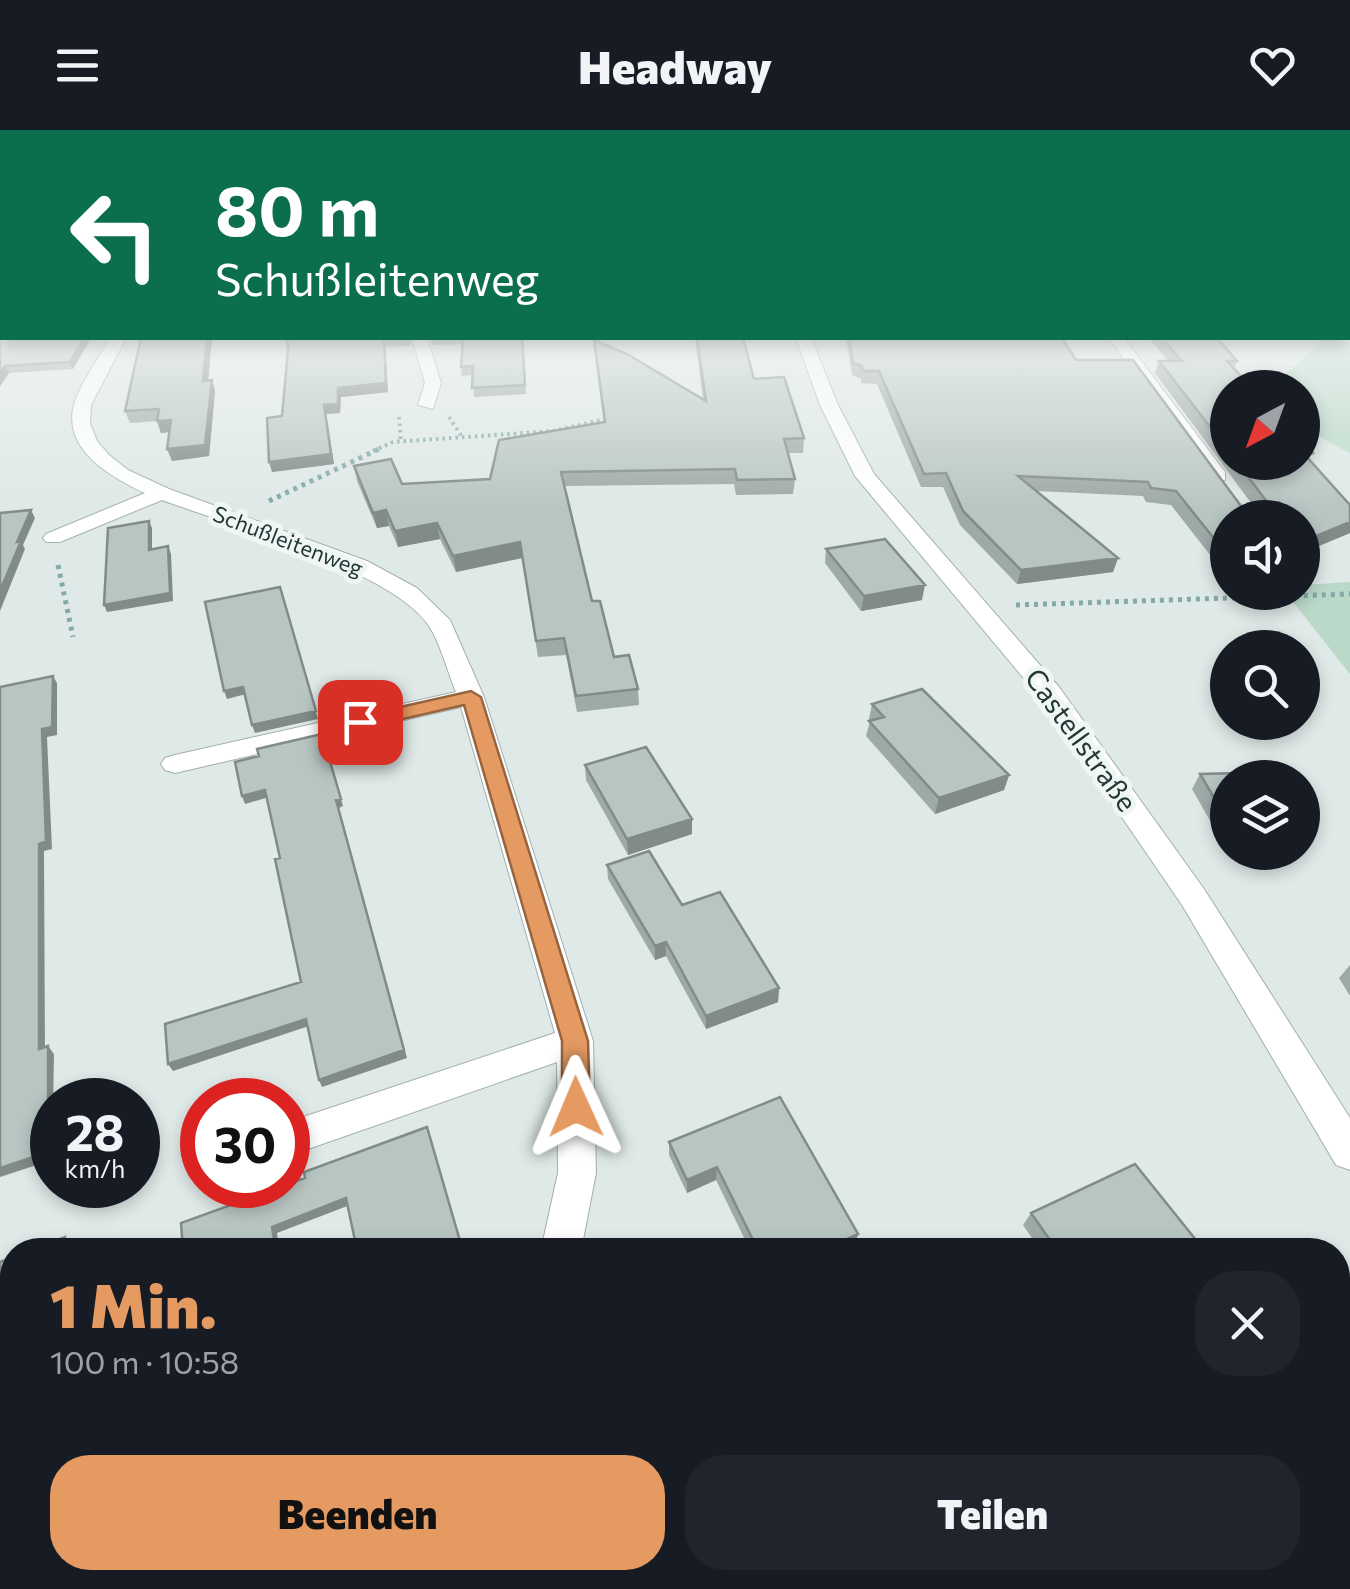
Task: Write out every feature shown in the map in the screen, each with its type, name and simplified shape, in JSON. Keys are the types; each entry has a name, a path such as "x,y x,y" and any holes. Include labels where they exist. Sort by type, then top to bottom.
{"street":[{"name":"Schußleitenweg","path":"98,372 88,388 81,423 88,442 122,474 162,493 359,566 409,593 438,620 471,697 575,1041 578,1173 564,1238"},
{"path":"427,405 433,383 429,372"},
{"name":"Castellstraße","path":"817,372 865,476 1050,693 1193,897 1350,1152"},
{"path":"1142,372 1226,486"},
{"path":"53,538 162,493"},
{"path":"175,764 471,697"},
{"path":"310,1131 575,1041"}],"path":[{"path":"232,519 393,442 553,431 627,414"},
{"path":"53,538 74,637"},
{"path":"979,608 1350,594"}],"green space":[{"path":"1320,372 1350,372 1350,453 1320,437"},
{"path":"1350,582 1350,674 1320,636 1320,630 1315,630 1299,610 1320,610 1320,584"}],"building":[{"path":"134,372 204,372 203,381 212,380 205,445 167,449 171,420 157,421 159,409 125,411"},
{"path":"286,372 386,372 386,383 338,388 338,404 324,405 331,454 269,462 267,418 282,416"},
{"path":"473,372 524,372 525,385 472,388"},
{"path":"598,372 657,372 706,401 702,372 752,372 754,379 784,377 804,438 784,439 795,479 737,480 735,469 561,472 592,601 600,601 614,657 629,655 638,689 576,696 564,638 536,641 520,542 453,556 437,523 395,531 386,510 373,513 354,466 391,459 402,484 490,479 499,440 605,422"},
{"path":"879,372 1142,372 1210,464 1210,480 1222,480 1237,500 1210,500 1210,534 1176,491 1151,488 1148,482 1018,476 1118,558 1021,570 963,511 946,473 924,474"},
{"path":"1168,372 1210,372 1210,427"},
{"path":"1320,472 1350,505 1350,522 1320,534 1320,500 1266,500 1250,480 1320,480"},
{"path":"31,510 17,542 21,541 0,591 0,513"},
{"path":"149,521 149,550 168,546 170,593 104,605 108,528"},
{"path":"885,539 925,585 864,596 826,549"},
{"path":"280,587 316,711 252,725 243,687 224,691 205,602"},
{"path":"53,676 52,727 42,729 46,841 39,844 39,1049 48,1046 48,1078 30,1078 30,1158 0,1168 0,687"},
{"path":"922,689 1009,775 939,798 869,721 884,717 872,704"},
{"path":"322,734 341,799 336,800 404,1050 319,1080 306,1019 168,1064 165,1024 301,982 265,790 242,796 235,762 259,756 257,749"},
{"path":"646,747 692,819 627,839 585,765"},
{"path":"1200,774 1210,774 1210,791"},
{"path":"649,851 682,905 720,892 779,988 706,1016 666,942 655,946 607,865"},
{"path":"780,1097 858,1234 850,1238 752,1238 717,1167 687,1180 669,1142"},
{"path":"427,1127 459,1238 354,1238 346,1198 272,1227 274,1238 182,1238 181,1223 222,1208 310,1208 310,1170"},
{"path":"1135,1164 1194,1238 1049,1238 1031,1213"}],"route":[{"path":"360,722 471,697 575,1041 576,1107"}]}
